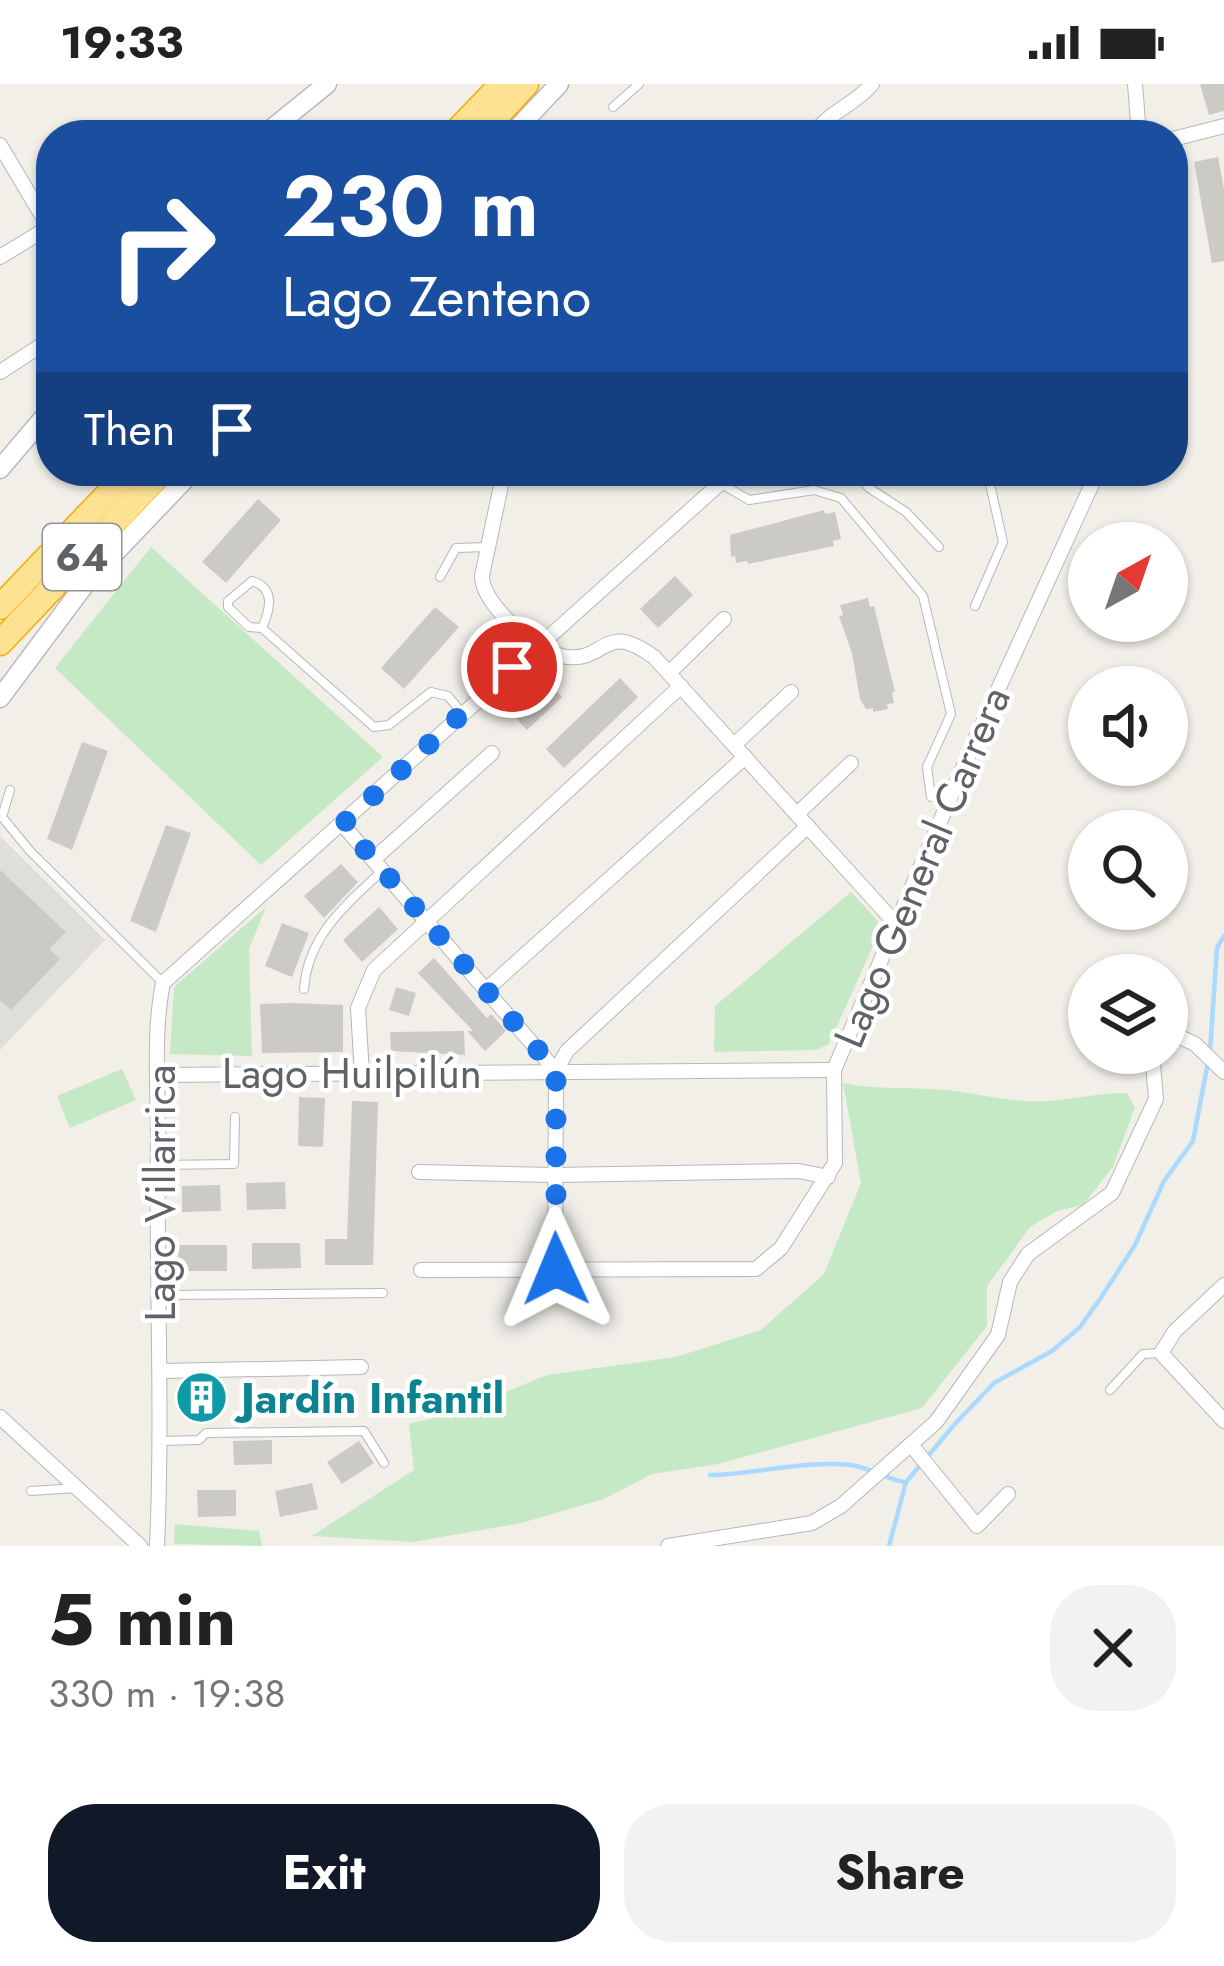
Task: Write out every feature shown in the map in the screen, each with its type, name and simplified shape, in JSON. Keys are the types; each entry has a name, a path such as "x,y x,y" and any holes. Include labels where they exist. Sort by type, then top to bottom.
{"highway":[{"path":"467,120 502,84"},
{"path":"493,120 526,84"},
{"name":"64","path":"0,607 116,486"},
{"name":"64","path":"0,643 149,486"}],"main road":[{"path":"283,120 327,84"},
{"path":"525,120 559,84"},
{"path":"0,469 36,427"},
{"path":"0,698 86,583 179,486"}],"street":[{"path":"824,120 872,84"},
{"path":"1135,84 1138,120"},
{"path":"1188,136 1224,126"},
{"path":"0,146 36,206"},
{"path":"0,257 36,237"},
{"path":"0,372 36,349"},
{"path":"501,486 482,576 485,596 550,652 576,657 609,641 630,642 669,673 897,925"},
{"path":"163,983 717,486"},
{"name":"Lago General Carrera","path":"556,1269 756,1269 781,1248 835,1163 834,1070 897,925 938,800 974,742 1091,486"},
{"path":"669,673 724,619"},
{"path":"362,1074 358,1022 364,986 386,957 681,686"},
{"path":"734,745 791,692"},
{"path":"379,865 492,753"},
{"path":"488,988 746,758"},
{"path":"421,1270 556,1269 556,1071 567,1051 802,820 850,763"},
{"path":"343,824 556,1071"},
{"name":"Lago Villarrica","path":"157,1546 162,1371 158,1075 163,983"},
{"path":"1188,1041 1224,1072"},
{"name":"Lago Huilpilún","path":"158,1075 834,1070"},
{"path":"668,1546 812,1523 841,1506 936,1423 998,1335 1010,1282 1028,1254 1112,1192 1156,1099 1154,1074"},
{"path":"418,1172 799,1171 828,1177"},
{"path":"1224,1285 1175,1331 1161,1353 1224,1421"},
{"path":"162,1371 361,1366"},
{"path":"0,1417 140,1546"},
{"path":"912,1446 977,1526 1008,1494"}],"lane":[{"path":"613,107 639,84"},
{"path":"725,486 749,500 814,490 841,497 923,596 951,714 927,767 938,800"},
{"path":"867,486 906,512 939,547"},
{"path":"975,606 1003,542 990,486"},
{"path":"440,578 456,548 488,547"},
{"path":"262,628 269,612 268,592 252,581 228,607 249,627 262,628 374,728 389,725 431,692 448,696 463,714"},
{"path":"10,790 2,817 163,983"},
{"path":"304,988 305,972 326,923 379,865"},
{"path":"158,1165 234,1164 235,1117"},
{"path":"158,1295 383,1293"},
{"path":"1110,1390 1143,1354 1161,1353"},
{"path":"161,1441 199,1440 206,1432 364,1431 385,1463"},
{"path":"31,1491 77,1488"}],"shaded area":[{"path":"0,836 105,940 0,1050"}],"green space":[{"path":"151,547 383,757 261,865 55,668"},
{"path":"851,892 877,920 880,930 829,1044 816,1050 714,1052 715,1006"},
{"path":"266,907 249,949 252,1056 170,1054 174,987"},
{"path":"122,1069 136,1100 70,1128 57,1096"},
{"path":"843,1083 1025,1101 1127,1093 1135,1107 1113,1167 1083,1205 1057,1211 1030,1227 987,1286 987,1326 922,1408 718,1464 652,1474 604,1499 521,1523 413,1542 312,1536 414,1470 409,1424 455,1413 547,1375 676,1357 761,1330 824,1274 861,1183"},
{"path":"175,1524 259,1531 262,1546 174,1544"}],"building":[{"path":"1200,84 1224,84 1224,111 1209,115"},
{"path":"1218,157 1224,189 1224,261 1212,263 1194,162"},
{"path":"258,499 281,520 226,583 202,562"},
{"path":"824,510 825,514 835,512 841,539 833,541 834,546 748,564 736,563 735,556 731,557 730,535"},
{"path":"675,576 693,595 658,628 640,609"},
{"path":"868,598 895,692 888,709 873,712 860,699 839,616 843,615 840,605"},
{"path":"435,607 459,627 404,689 381,668"},
{"path":"545,678 562,697 527,730 509,711"},
{"path":"620,678 638,697 564,768 546,749"},
{"path":"82,742 108,751 72,850 47,839"},
{"path":"166,825 191,833 156,932 130,921"},
{"path":"341,864 358,882 324,918 304,896"},
{"path":"0,870 66,932 49,949 60,959 11,1010 0,1000"},
{"path":"379,907 398,929 362,962 343,940"},
{"path":"282,923 309,933 292,977 265,966"},
{"path":"434,958 487,1018 491,1014 506,1031 485,1051 467,1031 473,1031 418,973"},
{"path":"396,987 416,993 409,1016 389,1010"},
{"path":"260,1004 343,1005 343,1052 262,1053"},
{"path":"464,1031 465,1055 391,1051 390,1032"},
{"path":"299,1097 325,1098 323,1147 298,1146"},
{"path":"352,1101 378,1102 373,1265 325,1265 325,1239 347,1239"},
{"path":"285,1182 286,1209 247,1210 246,1183"},
{"path":"220,1185 221,1211 182,1212 182,1186"},
{"path":"252,1243 300,1243 301,1268 252,1269"},
{"path":"178,1245 227,1245 227,1271 178,1271"},
{"name":"Jardín Infantil","path":"188,1382 217,1384 215,1414 188,1412"},
{"path":"272,1440 272,1464 234,1465 233,1441"},
{"path":"359,1441 374,1463 342,1484 327,1462"},
{"path":"312,1483 318,1509 280,1517 275,1491"},
{"path":"197,1490 236,1490 236,1516 198,1517"}],"waterway":[{"path":"1210,1051 1217,948 1224,936"},
{"path":"889,1546 906,1482 954,1425 994,1383 1052,1351 1080,1327 1100,1299 1135,1245 1164,1181 1193,1141 1208,1062"},
{"path":"710,1475 833,1464 858,1466 904,1482"}],"place":[{"name":"Jardín Infantil","path":"202,1398"}],"route":[{"path":"512,667 343,824 556,1071 556,1269"}]}
